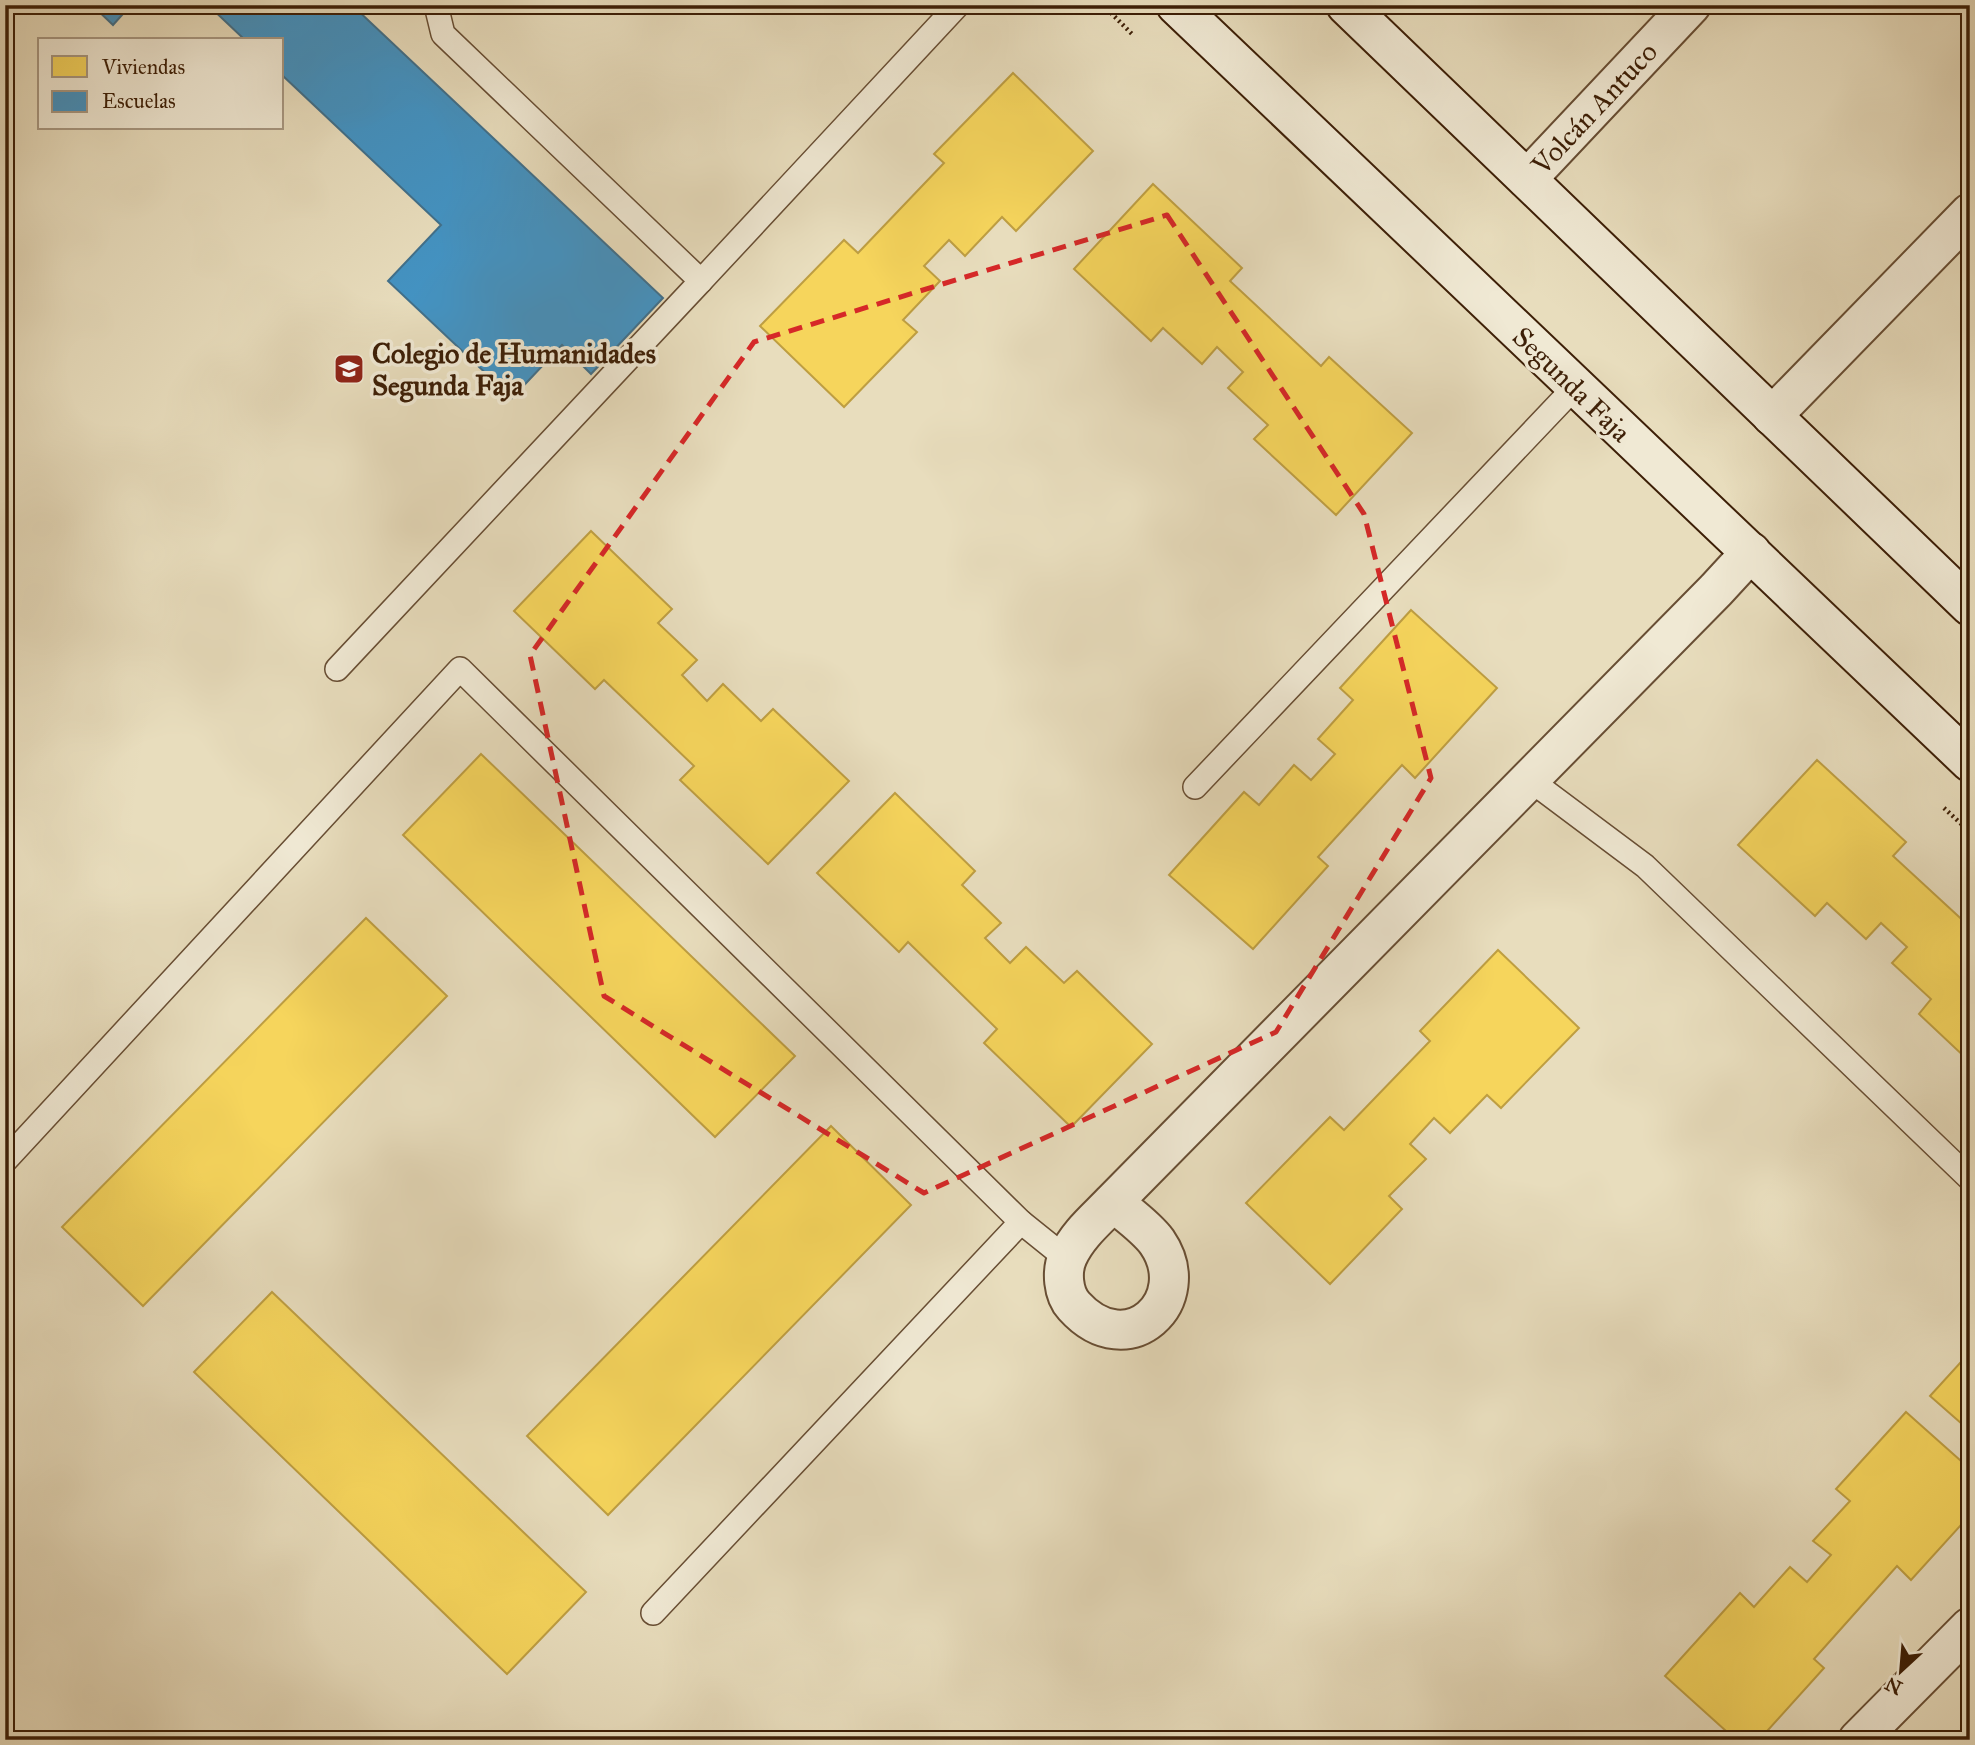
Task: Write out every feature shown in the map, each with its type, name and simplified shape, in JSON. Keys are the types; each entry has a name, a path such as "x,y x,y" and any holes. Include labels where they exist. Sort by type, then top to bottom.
{"main road":[{"name":"Segunda Faja","path":"1176,5 1970,762"},
{"path":"1346,5 1970,606"},
{"name":"Volcán Antuco","path":"1527,179 1691,5"},
{"path":"1772,416 1970,213"},
{"path":"1113,1202 1156,1240 1169,1274 1167,1298 1153,1317 1132,1329 1110,1331 1086,1320 1067,1299 1064,1284 1067,1259 1079,1237 1113,1202 1530,780 1751,552"},
{"path":"1858,1740 1970,1627"}],"lane":[{"path":"436,5 443,34 701,282"},
{"path":"337,669 958,5"},
{"path":"1195,787 1575,387"},
{"path":"5,1161 460,669 1021,1222 1067,1259"},
{"path":"1530,780 1644,866 1970,1179"},
{"path":"653,1613 1021,1222"}],"highlighted area":[{"path":"1167,215 1364,514 1431,778 1276,1032 924,1193 604,996 530,655 754,342"}],"building: Viviendas":[{"path":"1013,73 1093,151 1016,231 1002,217 965,256 949,240 924,266 940,281 903,320 917,332 844,407 760,326 844,240 858,253 944,163 934,154"},
{"path":"1153,184 1242,268 1230,281 1321,366 1329,357 1412,433 1336,515 1254,439 1268,425 1228,388 1243,372 1217,347 1202,364 1163,328 1151,341 1074,269"},
{"path":"591,531 672,609 658,623 697,660 682,675 707,701 723,684 761,721 773,709 849,781 768,864 680,780 694,766 604,680 595,689 514,611"},
{"path":"1411,610 1497,688 1415,778 1402,765 1318,857 1328,866 1253,949 1169,875 1244,792 1259,805 1294,765 1311,780 1335,754 1318,739 1353,700 1340,688"},
{"path":"481,754 795,1056 715,1137 403,835"},
{"path":"1817,760 1906,842 1893,856 1970,927 1970,1062 1919,1014 1931,999 1892,963 1907,947 1881,923 1866,939 1827,903 1815,916 1738,845"},
{"path":"895,793 975,871 962,885 1001,923 985,938 1010,963 1026,947 1064,983 1077,971 1152,1044 1071,1127 984,1043 997,1029 908,942 899,952 817,873"},
{"path":"366,918 447,996 143,1306 62,1227"},
{"path":"1498,950 1579,1028 1501,1108 1487,1095 1450,1133 1434,1118 1410,1144 1426,1159 1389,1196 1402,1209 1330,1284 1246,1203 1330,1117 1344,1130 1430,1041 1420,1031"},
{"path":"831,1126 911,1205 608,1515 527,1436"},
{"path":"272,1292 586,1592 507,1674 194,1372"},
{"path":"1970,1352 1970,1431 1930,1396"},
{"path":"1906,1412 1970,1469 1970,1515 1911,1580 1897,1566 1814,1659 1824,1668 1759,1740 1736,1740 1665,1676 1740,1593 1754,1607 1790,1567 1807,1582 1831,1555 1813,1541 1850,1501 1836,1489"}],"building: Escuelas":[{"path":"5,5 20,5 5,20"},
{"path":"92,5 131,5 113,25"},
{"path":"208,5 352,5 663,298 591,374 562,345 512,398 388,281 441,225 284,77 284,38 243,38"}],"place":[{"name":"Colegio de Humanidades Segunda Faja","path":"349,369"}]}
